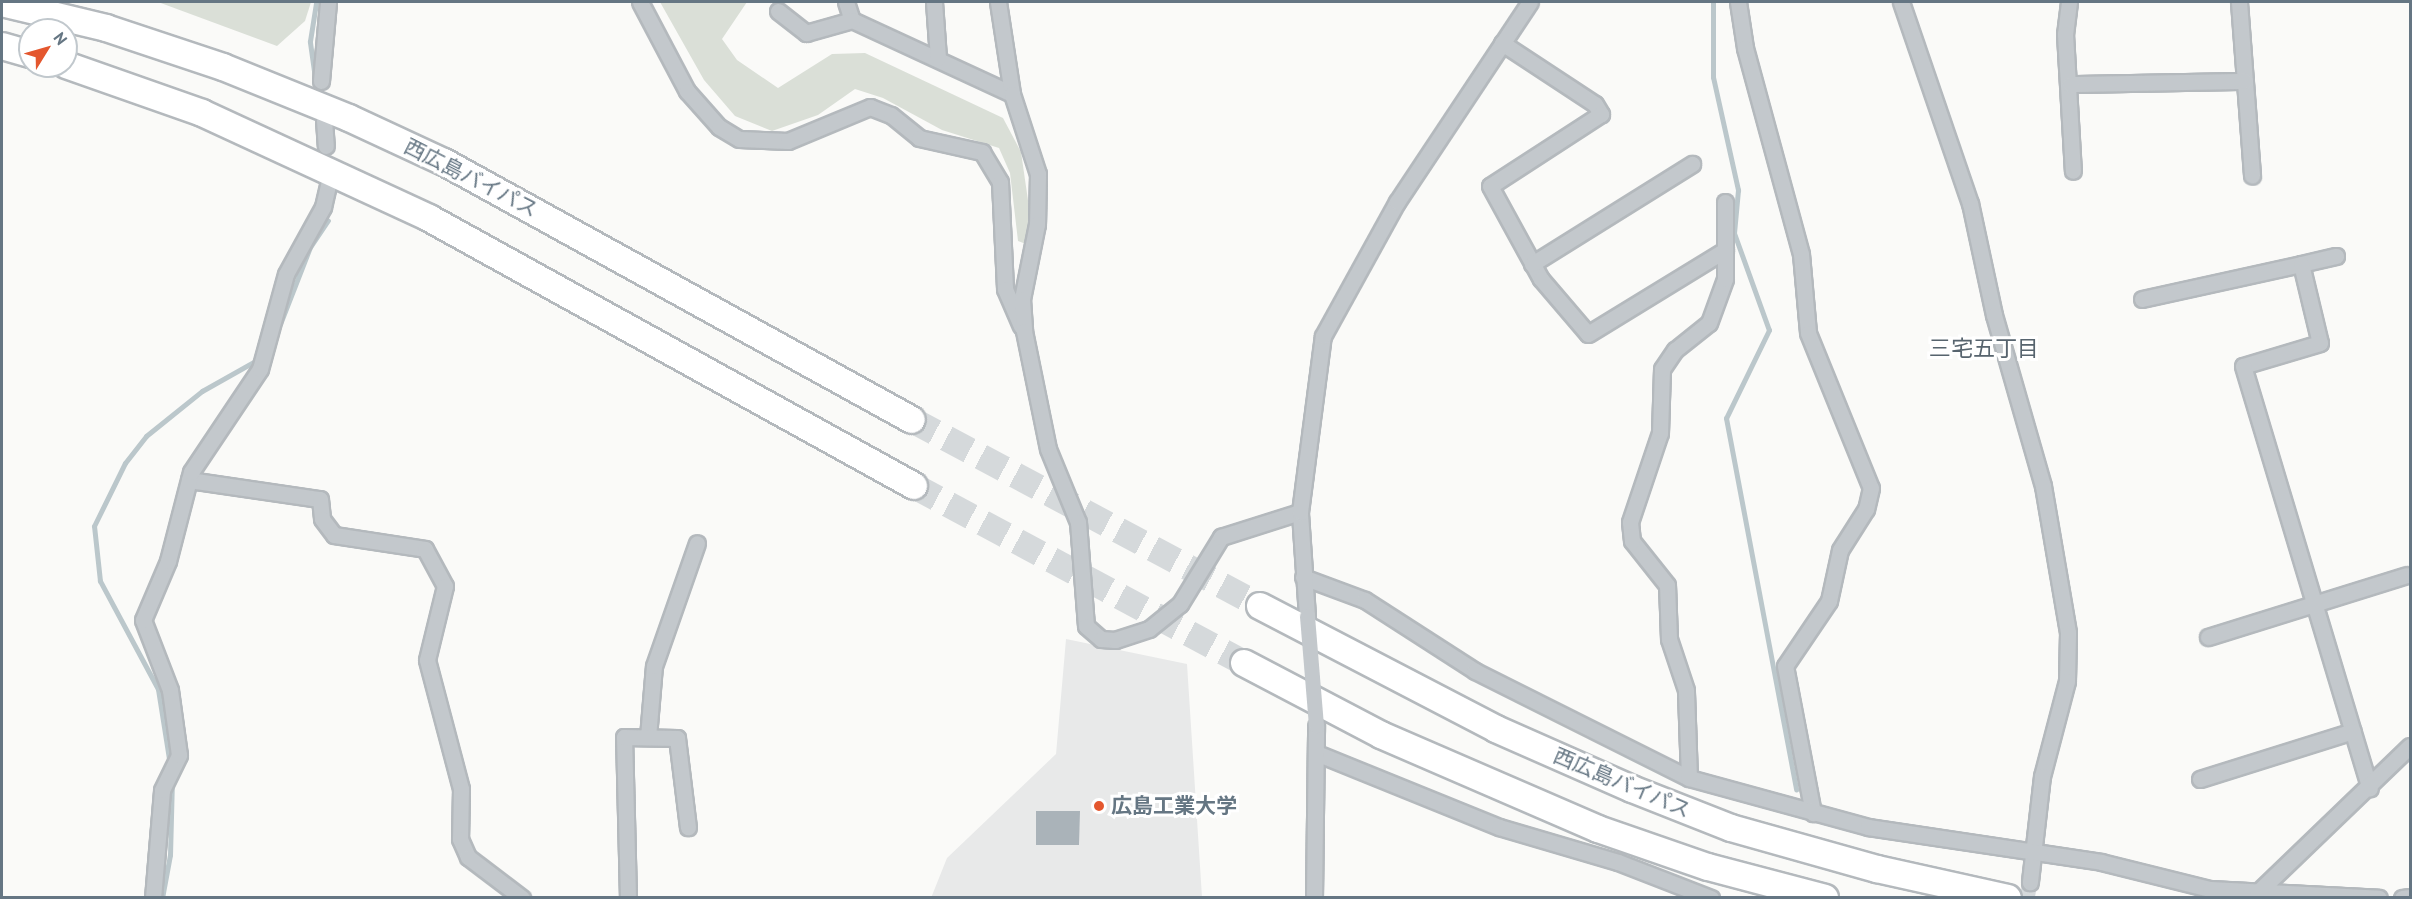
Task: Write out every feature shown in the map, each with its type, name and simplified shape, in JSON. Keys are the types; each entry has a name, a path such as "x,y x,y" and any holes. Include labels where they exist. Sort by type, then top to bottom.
{"highway":[{"name":"西広島バイパス","path":"2,3 106,28 223,67 381,133 720,310 912,420"},
{"path":"2,46 18,51"},
{"path":"78,69 202,113 397,202 914,486"},
{"name":"西広島バイパス","path":"1260,606 1496,729 1632,789 1731,828 1876,869 2008,897"},
{"path":"1244,663 1382,735 1598,829 1708,867 1825,897"}],"street":[{"path":"321,81 328,2"},
{"path":"640,2 687,91 719,127 739,139 788,141 870,107 891,115 919,138 982,152 1000,182 1005,289 1024,331"},
{"path":"846,2 852,20"},
{"path":"934,2 938,58"},
{"path":"998,2 1012,94 1034,155 1039,199 1022,299 1024,331 1048,449 1078,522 1081,615 1101,639 1127,638 1173,612 1227,533 1299,512"},
{"path":"1314,897 1319,754 1299,512 1323,336 1332,313 1530,2"},
{"path":"1738,2 1745,48 1801,254 1808,333 1870,488 1866,508 1840,550 1829,601 1785,666 1813,813"},
{"path":"1901,2 1970,203 2043,486 2068,633 2067,681 2042,776 2036,852 2030,882"},
{"path":"2069,2 2073,171"},
{"path":"2239,2 2252,176"},
{"path":"778,10 806,33 852,20 1012,94"},
{"path":"1502,43 1595,104 1601,114 1490,186 1532,264 1588,334 1725,250"},
{"path":"2070,84 2245,81"},
{"path":"324,120 326,146"},
{"path":"1532,264 1692,164"},
{"path":"153,897 162,790 179,755 170,690 143,620 168,561 189,480 209,438 260,368 286,274 323,207 329,182"},
{"path":"1689,778 1686,690 1670,639 1667,585 1632,542 1629,522 1660,433 1662,369 1675,350 1708,323 1725,279 1725,202"},
{"path":"2142,299 2336,256"},
{"path":"2301,264 2320,343 2243,366 2370,788"},
{"path":"189,480 320,499 322,519 334,535 425,549 445,586 427,660 460,789 460,839 468,857 522,897"},
{"path":"648,737 654,666 697,543"},
{"path":"2208,637 2407,575"},
{"path":"1303,577 1365,600 1475,671 1689,778 1813,813 1947,843 2036,852 2210,889 2379,897"},
{"path":"2200,779 2353,731"},
{"path":"628,897 624,738 677,738 688,827"},
{"path":"2258,893 2370,788 2410,746"},
{"path":"1319,754 1499,827 1618,862 1711,897"},
{"path":"2402,897 2410,897"}],"shaded area":[{"path":"158,2 311,2 305,21 277,46"},
{"path":"660,2 747,2 722,39 737,60 778,88 832,54 865,53 1003,118 1021,152 1031,221 1026,244 1018,241 1010,173 999,148 942,130 883,98 855,89 818,115 772,131 735,116 704,80"},
{"name":"広島工業大学","path":"1066,639 1187,664 1202,897 931,898 947,858 1056,754"}],"building":[{"path":"1036,811 1080,811 1079,845 1036,845"}],"waterway":[{"path":"315,78 310,41 316,2"},
{"path":"1713,2 1713,77 1738,190 1734,233 1769,330 1726,418 1796,789"},
{"path":"280,324 310,247 328,220"},
{"path":"170,765 158,689 100,581 94,526 125,463 146,436 202,391 257,360"},
{"path":"162,898 170,855 172,781"}],"tunnel":[{"path":"912,420 1260,606"},
{"path":"914,486 1244,663"},
{"path":"2027,898 2030,882"}],"place":[{"name":"広島工業大学","path":"1099,806"}],"district":[{"name":"三宅五丁目","path":"1984,349"}]}
